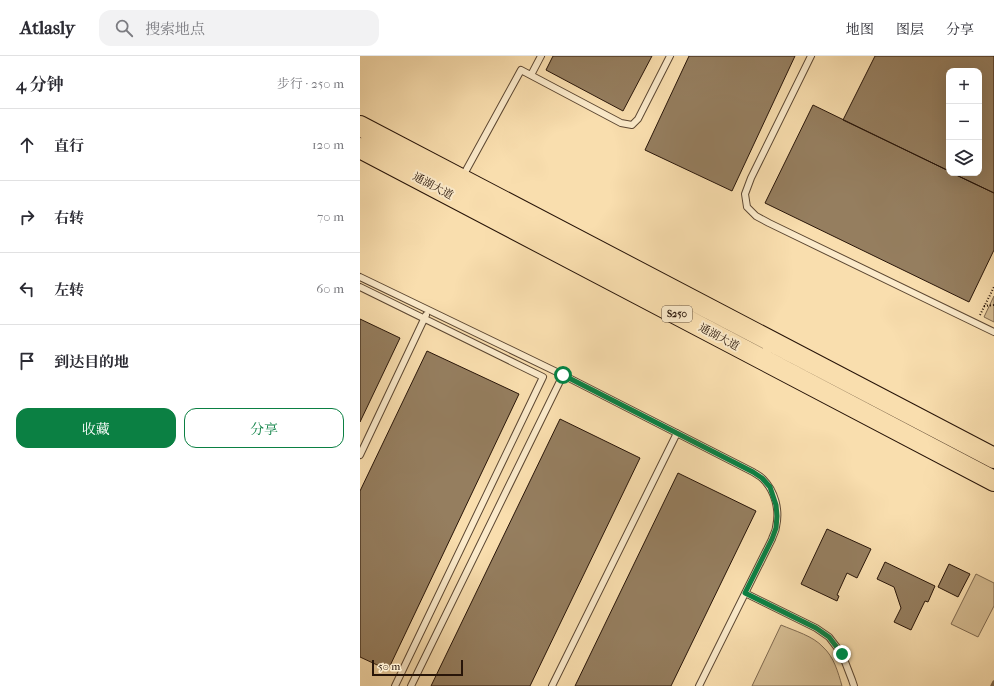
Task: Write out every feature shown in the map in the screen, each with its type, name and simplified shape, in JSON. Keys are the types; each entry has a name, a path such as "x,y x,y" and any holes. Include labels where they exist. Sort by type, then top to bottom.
{"main road":[{"name":"通湖大道","path":"360,126 994,458"},
{"name":"通湖大道","path":"360,148 994,481"}],"lane":[{"path":"530,75 540,56"},
{"path":"462,179 521,70 621,123 632,125 638,119 670,56"},
{"path":"811,56 751,178 745,194 747,207 756,216 769,223 994,332"},
{"path":"360,277 563,375 677,433 753,472 762,478 770,487 776,505 776,528 772,539 699,686"},
{"path":"360,287 543,377"},
{"path":"360,455 428,310"},
{"path":"395,686 548,368"},
{"path":"411,686 563,375"},
{"path":"552,686 677,433"},
{"path":"745,593 816,628 829,637 842,654 854,686"}],"path":[{"path":"976,324 994,287"},
{"path":"984,306 994,305"}],"shaded area":[{"path":"994,296 994,322 984,317"},
{"path":"976,574 994,583 994,606 978,637 951,624"},
{"path":"781,625 809,637 819,643 827,651 833,660 842,686 752,686"}],"building":[{"path":"553,56 652,56 623,111 546,70"},
{"path":"689,56 795,56 732,191 645,150"},
{"path":"875,56 994,56 994,193 958,176 982,176 982,68 946,68 946,170 843,120"},
{"path":"813,105 946,170 946,176 958,176 994,193 994,250 969,302 765,203"},
{"path":"360,319 400,338 360,422"},
{"path":"427,351 519,394 388,670 360,657 360,491"},
{"path":"560,419 640,458 530,686 431,686"},
{"path":"678,473 756,511 671,686 575,686"},
{"path":"827,529 871,549 857,578 847,573 837,595 839,596 837,601 801,584"},
{"path":"885,562 935,586 928,602 925,601 911,630 894,622 901,608 894,587 877,579"},
{"path":"949,564 970,574 958,597 938,587"}],"waterway":[{"path":"992,686 994,682"}],"route":[{"path":"563,375 762,478 770,487 774,497 777,516 776,528 745,593 816,628 829,637 842,654"}]}
